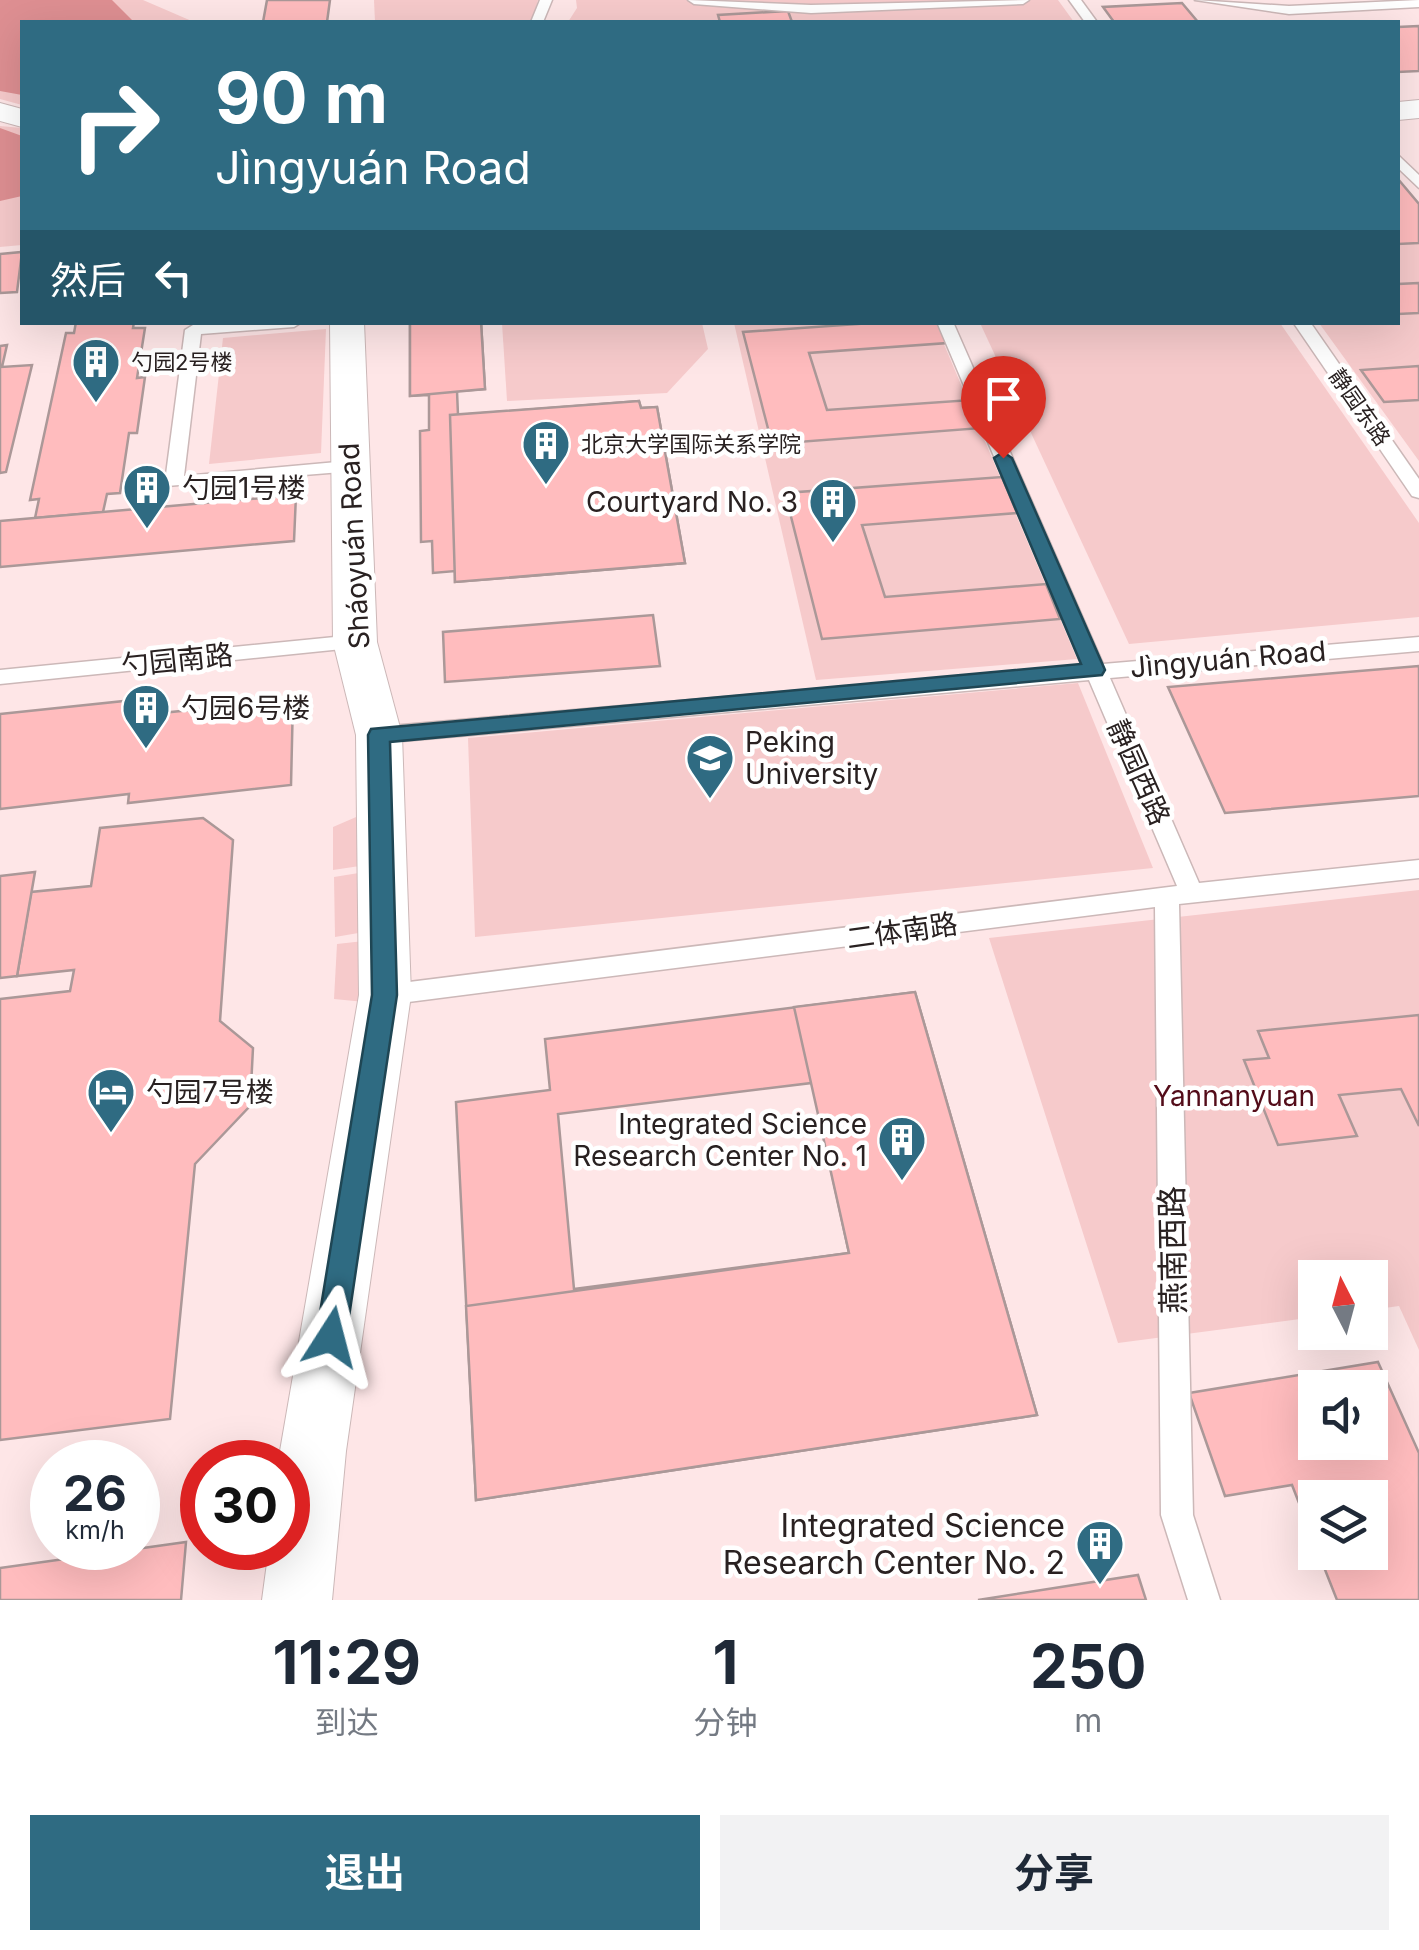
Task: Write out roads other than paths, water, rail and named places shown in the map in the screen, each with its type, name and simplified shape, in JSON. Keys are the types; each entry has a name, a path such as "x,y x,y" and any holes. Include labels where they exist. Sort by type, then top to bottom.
{"street":[{"name":"Sháoyuán Road","path":"297,1600 313,1452 385,995 379,735 355,642 347,325"}],"lane":[{"path":"694,0 814,16 1023,0"},
{"path":"1200,0 1289,10 1419,3"},
{"path":"1400,162 1419,184"},
{"path":"256,325 193,330 174,482 348,467"},
{"name":"静园西路","path":"946,325 1094,670 1179,893"},
{"name":"静园东路","path":"1303,325 1419,492"},
{"name":"勺园南路","path":"0,678 355,642"},
{"name":"Jìngyuán Road","path":"379,735 1419,644"},
{"name":"二体南路","path":"385,995 790,946 1179,893 1419,869"},
{"name":"燕南西路","path":"1179,893 1177,1515 1204,1600"}],"place":[{"name":"勺园2号楼","path":"96,404"},
{"name":"北京大学国际关系学院","path":"546,486"},
{"name":"勺园1号楼","path":"147,530"},
{"name":"Courtyard No. 3","path":"833,544"},
{"name":"勺园6号楼","path":"146,750"},
{"name":"Peking University","path":"710,800"},
{"name":"勺园7号楼","path":"111,1134"},
{"name":"Integrated Science Research Center No. 1","path":"902,1182"},
{"name":"Integrated Science Research Center No. 2","path":"1100,1586"}],"park label":[{"name":"Yannanyuan","path":"1234,1096"}]}
